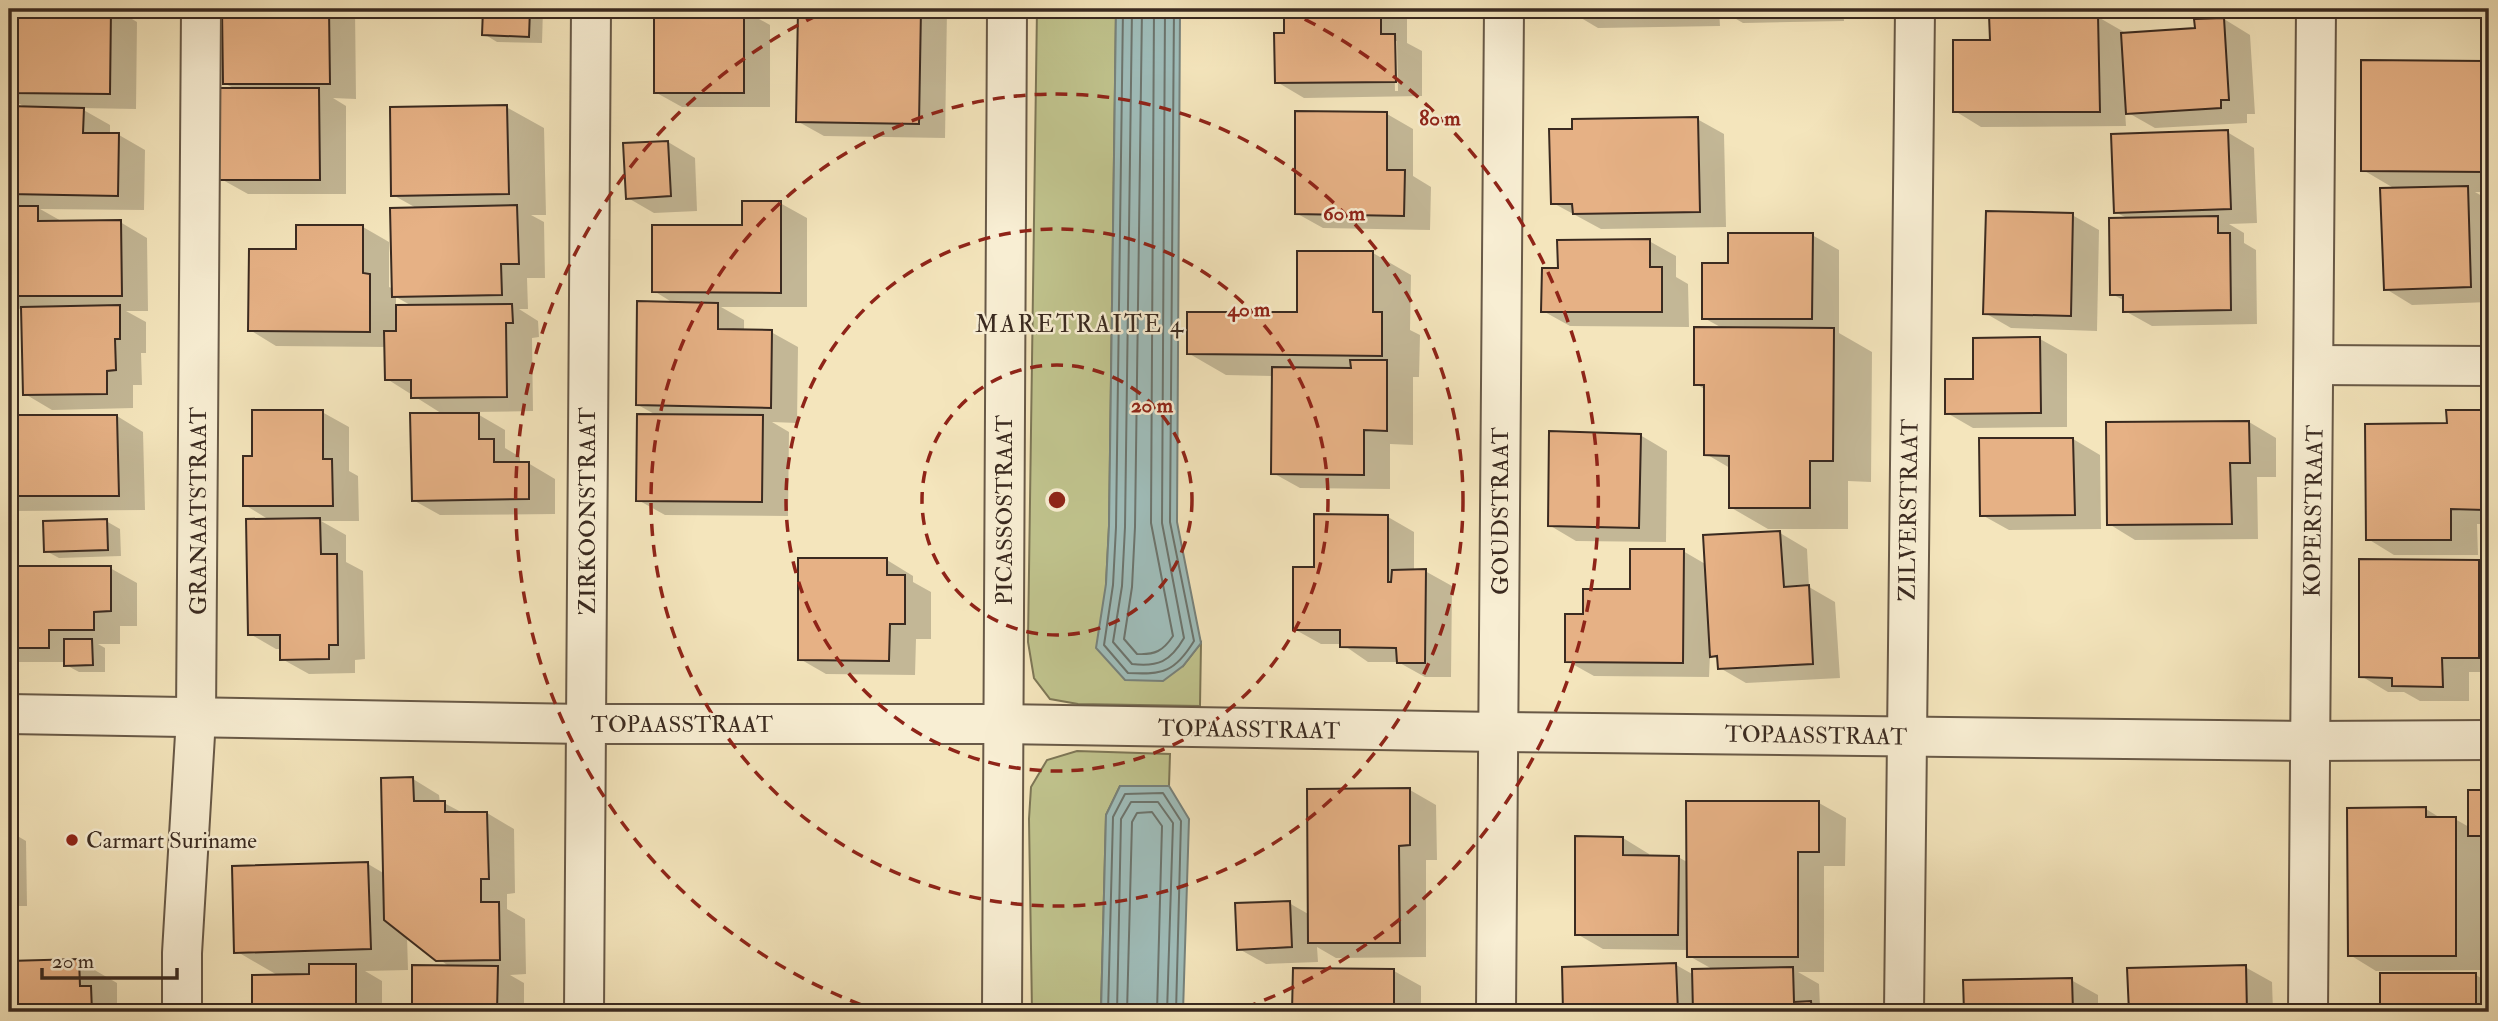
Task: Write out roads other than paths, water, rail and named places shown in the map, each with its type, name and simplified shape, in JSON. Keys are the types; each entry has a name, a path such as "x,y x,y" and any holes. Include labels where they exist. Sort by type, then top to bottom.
{"street":[{"name":"GRANAATSTRAAT","path":"182,1012 182,953 196,718 201,9"},
{"name":"ZIRKOONSTRAAT","path":"584,1012 591,9"},
{"name":"PICASSOSTRAAT","path":"1002,1012 1007,9"},
{"name":"GOUDSTRAAT","path":"1496,1012 1504,9"},
{"name":"ZILVERSTRAAT","path":"1903,1012 1915,9"},
{"name":"KOPERSTRAAT","path":"2308,1012 2316,9"},
{"path":"2315,365 2489,366"},
{"name":"TOPAASSTRAAT","path":"9,715 586,724 1002,724 2311,741 2489,740"}],"water":[{"path":"1116,9 1180,9 1177,522 1201,643 1183,666 1163,681 1125,680 1096,648 1106,584 1109,526"},
{"path":"1120,786 1169,786 1189,819 1183,1012 1101,1012 1106,815"}],"place":[{"name":"Carmart Suriname","path":"72,840"}],"district":[{"name":"MARETRAITE 4","path":"1080,324"}]}
